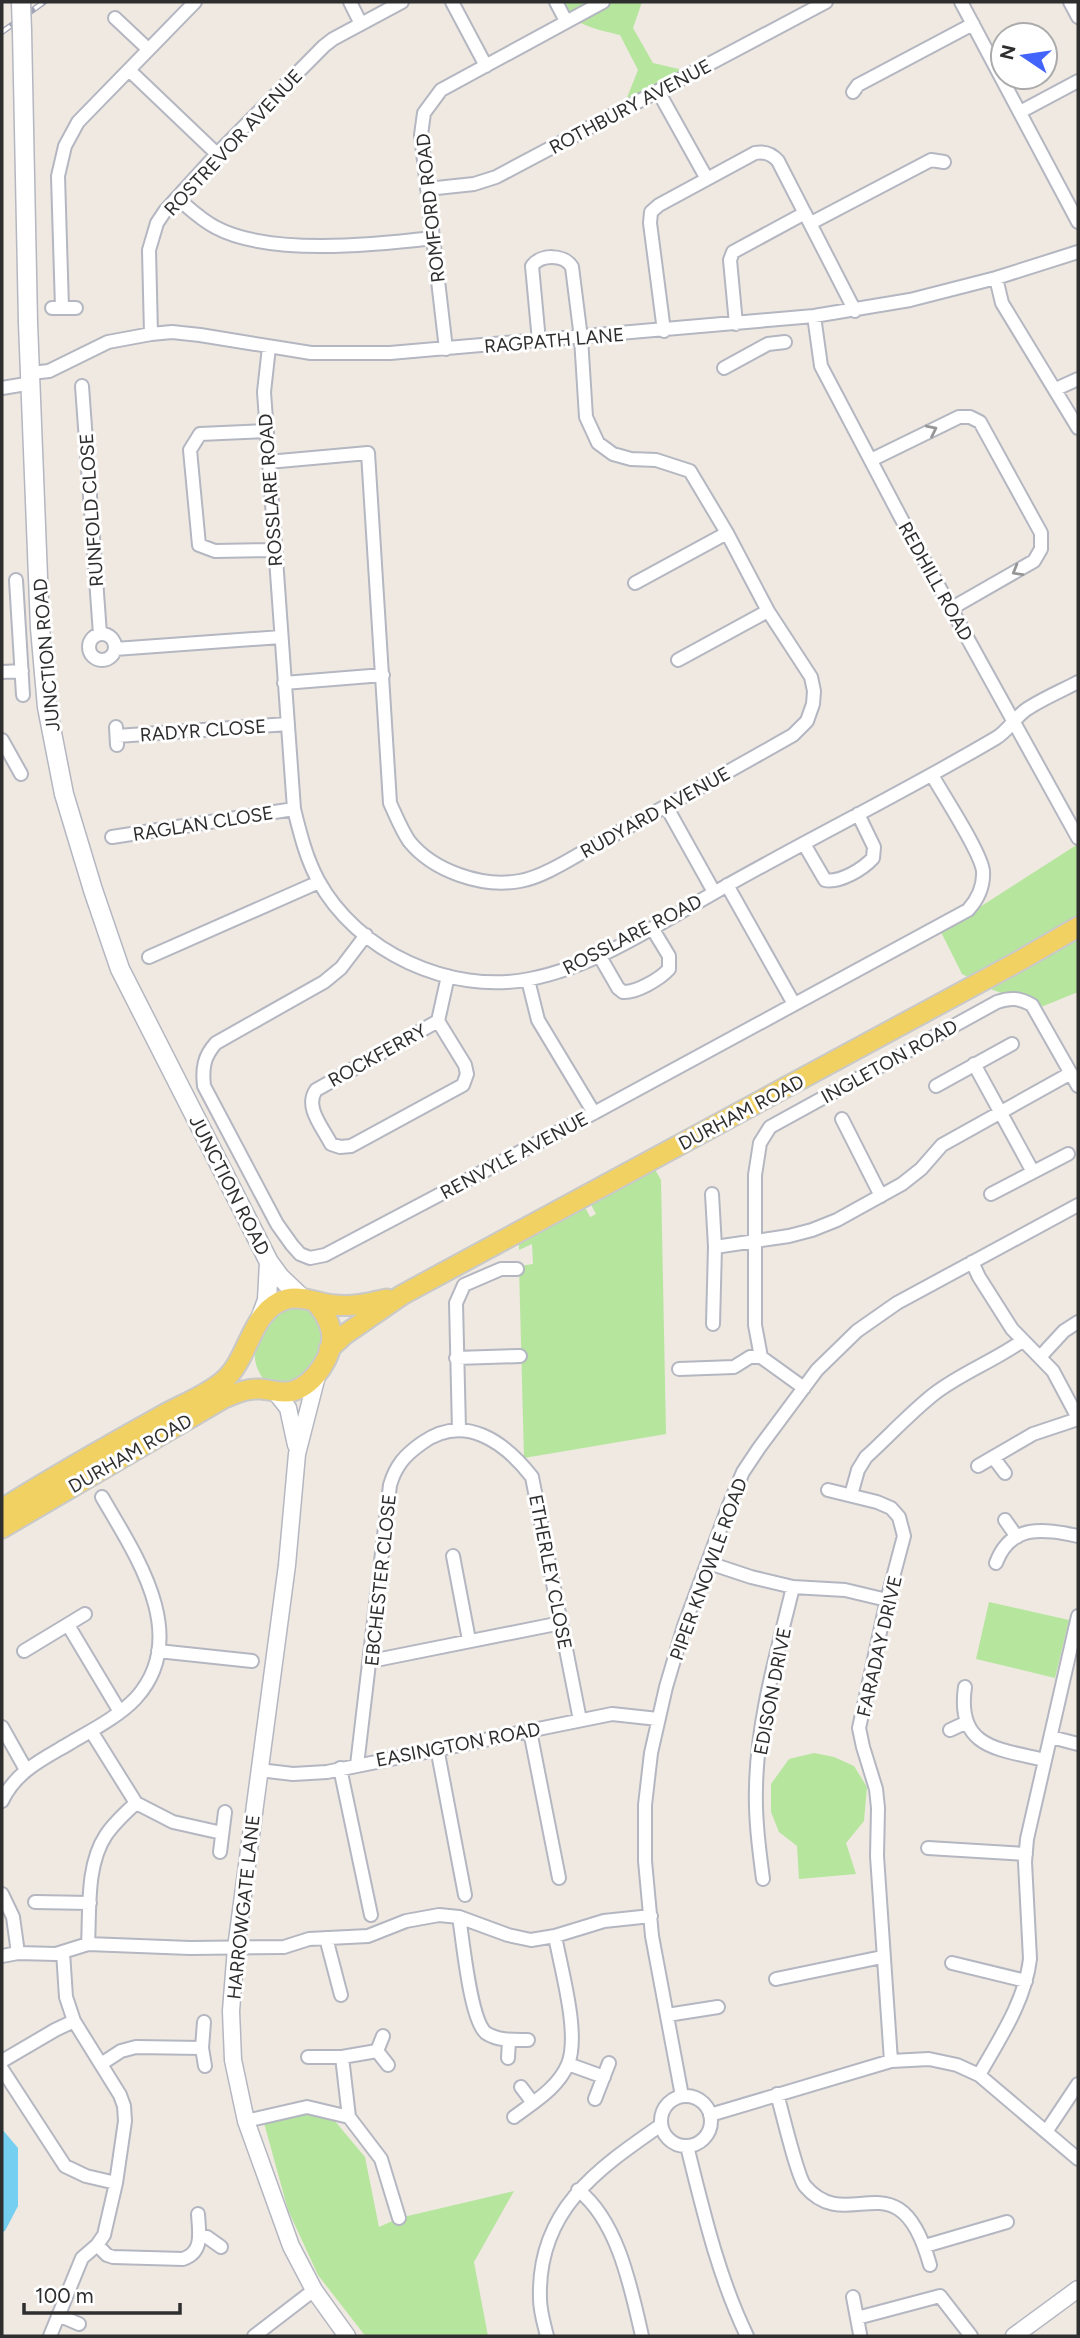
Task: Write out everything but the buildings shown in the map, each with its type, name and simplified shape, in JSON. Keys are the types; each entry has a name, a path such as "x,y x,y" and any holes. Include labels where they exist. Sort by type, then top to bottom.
{"main road":[{"name":"JUNCTION ROAD","path":"21,2 40,628 47,707 64,794 120,969 270,1262 280,1277 308,1300"},
{"name":"DURHAM ROAD","path":"2,1528 224,1398 245,1389 292,1392 307,1385 318,1372 329,1349 344,1335 402,1295 1074,934"},
{"name":"JUNCTION ROAD","path":"260,1319 267,1300 270,1262"},
{"name":"DURHAM ROAD","path":"2,1509 226,1379 260,1319 271,1307 288,1299 362,1306 402,1295"},
{"path":"308,1300 325,1313 332,1332 329,1349"},
{"path":"245,1349 246,1366 253,1380 269,1391"}],"street":[{"path":"64,308 58,176 61,155 68,136 78,122 195,2"},
{"path":"350,2 362,23"},
{"name":"ROSTREVOR AVENUE","path":"151,334 151,238 165,211 217,154 324,46 402,2"},
{"path":"452,2 486,66"},
{"path":"556,2 566,21"},
{"name":"ROMFORD ROAD","path":"446,349 421,135 424,113 441,90 603,2"},
{"name":"ROTHBURY AVENUE","path":"427,189 474,184 496,177 826,2"},
{"path":"961,2 1078,222"},
{"path":"1070,2 1078,17"},
{"path":"115,18 148,49"},
{"path":"853,92 858,85 973,24"},
{"path":"129,70 217,154"},
{"path":"1020,112 1078,81"},
{"path":"658,90 707,178"},
{"path":"664,331 650,223 651,212 659,205 755,153 768,153 778,161 855,310"},
{"path":"736,324 730,260 733,252 931,160 944,162"},
{"path":"177,198 215,228 256,240 348,246 433,238"},
{"name":"RAGPATH LANE","path":"2,388 49,371 108,342 151,334 172,332 200,335 311,353 366,354 664,331 855,310 996,278 1078,252"},
{"name":"RUDYARD AVENUE","path":"268,462 368,453 390,803 410,842 430,860 450,871 483,881 523,881 552,868 793,735 807,721 814,691 811,677 768,611 727,533 690,471 656,460 631,459 613,454 598,443 586,417 581,338 572,267 560,257 540,259 532,266 539,341"},
{"path":"996,278 1002,303 1078,428"},
{"name":"REDHILL ROAD","path":"814,316 821,366 1078,838"},
{"path":"771,321 771,343"},
{"path":"724,368 771,343 785,342"},
{"name":"ROSSLARE ROAD","path":"269,347 264,391 266,431 294,809 309,860 319,882 348,918 366,935 410,963 473,982 528,980 560,972 652,928 932,775 999,736 1026,710 1078,682"},
{"path":"1056,389 1078,379"},
{"name":"RUNFOLD CLOSE","path":"82,386 100,634 90,641 91,653 95,658 107,659 115,649 281,637"},
{"path":"871,460 959,417 970,418 980,422 1016,485 1041,533 1041,549 1034,561 952,608"},
{"path":"266,431 200,435 190,450 199,545 215,551 274,550"},
{"path":"635,583 727,533"},
{"path":"16,580 23,695"},
{"path":"678,661 768,611"},
{"path":"100,634 111,637 115,649"},
{"path":"2,672 22,671"},
{"path":"284,682 383,675"},
{"name":"RADYR CLOSE","path":"117,736 288,724"},
{"path":"2,740 21,774"},
{"name":"RENVYLE AVENUE","path":"366,935 341,968 324,982 216,1043 208,1051 202,1069 204,1086 277,1224 300,1254 310,1258 326,1255 968,910 981,892 983,869 932,775"},
{"path":"666,806 714,892"},
{"name":"RAGLAN CLOSE","path":"112,837 294,809"},
{"path":"804,844 820,875 825,880 838,880 873,858 874,847 858,814"},
{"path":"149,956 319,882"},
{"path":"727,885 794,1004"},
{"path":"599,955 618,988 623,992 633,991 669,969 669,956 652,928"},
{"path":"439,1021 448,976"},
{"path":"528,980 538,1020 594,1113"},
{"name":"INGLETON ROAD","path":"761,1357 755,1325 754,1175 760,1143 770,1127 997,1002 1009,998 1021,999 1032,1005 1078,1086"},
{"name":"ROCKFERRY","path":"439,1021 465,1065 467,1074 463,1085 351,1146 331,1144 311,1107 311,1097 316,1090 439,1021"},
{"path":"936,1086 1012,1044"},
{"path":"974,1064 1033,1172"},
{"path":"715,1247 812,1230 837,1220 902,1184 921,1169 942,1145 1071,1073"},
{"path":"842,1119 881,1196"},
{"path":"991,1194 1068,1154"},
{"path":"712,1194 715,1247 713,1324"},
{"name":"PIPER KNOWLE ROAD","path":"682,2096 652,1936 645,1861 645,1805 658,1719 684,1626 743,1472 817,1370 858,1331 897,1303 1078,1205"},
{"path":"972,1262 979,1277 1022,1341 1053,1371 1078,1419 1033,1434 978,1466"},
{"path":"459,1430 456,1303 464,1284 501,1269 517,1269"},
{"path":"1040,1357 1064,1331 1078,1322"},
{"path":"851,1495 858,1470 866,1457 933,1394 965,1374 1001,1357 1022,1341"},
{"path":"456,1358 520,1356"},
{"path":"679,1370 734,1367 750,1357 761,1357 804,1388"},
{"name":"HARROWGATE LANE","path":"318,1372 297,1454 287,1564 236,1948 231,2011 233,2060 246,2121 292,2246 314,2290 347,2336"},
{"name":"HARROWGATE LANE","path":"269,1391 288,1408 297,1454"},
{"name":"ETHERLEY CLOSE","path":"459,1430 495,1440 522,1463 532,1477 580,1720"},
{"name":"EBCHESTER CLOSE","path":"357,1765 390,1485 395,1468 408,1453 436,1433 459,1430"},
{"path":"993,1457 1005,1473"},
{"name":"FARADAY DRIVE","path":"828,1490 891,1508 899,1517 904,1536 859,1728 876,1789 878,1808 877,1856 882,1957 891,2061"},
{"path":"2,1801 25,1769 120,1712 142,1689 158,1651 159,1619 150,1587 138,1559 102,1497"},
{"path":"1005,1520 1017,1537"},
{"path":"996,1563 1008,1543 1017,1537 1042,1529 1078,1536"},
{"path":"453,1556 450,1571 469,1640"},
{"path":"709,1563 793,1587 845,1590 887,1600"},
{"name":"EDISON DRIVE","path":"763,1879 758,1842 756,1787 759,1744 766,1696 793,1587"},
{"path":"24,1651 85,1614"},
{"path":"979,2075 1018,2006 1026,1981 1030,1958 1026,1854 1032,1815 1076,1642 1078,1616"},
{"path":"371,1661 561,1623"},
{"path":"68,1625 120,1712"},
{"path":"158,1651 252,1661"},
{"path":"965,1687 962,1707 965,1723 978,1739 994,1748 1045,1760"},
{"name":"EASINGTON ROAD","path":"259,1770 293,1774 327,1772 612,1714 658,1719"},
{"path":"950,1730 965,1723"},
{"path":"2,1727 25,1769"},
{"path":"91,1731 136,1803 173,1822 222,1833"},
{"path":"530,1731 559,1878"},
{"path":"1051,1737 1078,1744"},
{"path":"437,1748 465,1895"},
{"path":"340,1769 371,1915"},
{"path":"88,1944 93,1872 101,1843 117,1821 136,1803"},
{"path":"220,1852 225,1812"},
{"path":"928,1848 1026,1854"},
{"path":"2,1894 13,1917 19,1953"},
{"path":"35,1902 90,1903"},
{"path":"2,1956 63,1952 88,1944 284,1947 309,1938 368,1936 406,1921 439,1915 459,1917 508,1935 531,1940 555,1936 604,1921 651,1916"},
{"path":"459,1917 477,2017 487,2034 509,2040 528,2040"},
{"path":"514,2117 546,2093 568,2064 572,2032 555,1936"},
{"path":"326,1938 341,1995"},
{"path":"50,2336 82,2258 104,2235 116,2183 125,2114 120,2095 74,2021 66,1997 63,1952"},
{"path":"776,1979 882,1957"},
{"path":"952,1963 1026,1981"},
{"path":"667,2015 718,2007"},
{"path":"2,2061 55,2029 74,2021"},
{"path":"204,2022 202,2048 205,2066"},
{"path":"377,2052 383,2036"},
{"path":"508,2058 509,2040"},
{"path":"101,2064 121,2051 136,2047 202,2048"},
{"path":"308,2057 342,2057 377,2052"},
{"path":"377,2052 388,2065"},
{"path":"342,2057 349,2117 381,2159 399,2218"},
{"path":"710,2115 891,2061 929,2059 957,2065 979,2075 1078,2159"},
{"path":"595,2099 609,2063"},
{"path":"568,2064 604,2077"},
{"path":"2,2069 65,2166 86,2176 116,2183"},
{"path":"1046,2132 1078,2084"},
{"path":"521,2087 533,2103"},
{"path":"777,2094 805,2186 823,2200 839,2206 881,2202 891,2205 911,2218 925,2246 930,2265"},
{"path":"682,2096 699,2099 710,2115 710,2127 706,2135 700,2141 687,2146 671,2141 661,2125 661,2116 666,2105 682,2096"},
{"path":"246,2121 307,2107 349,2117"},
{"path":"547,2336 540,2300 542,2260 553,2227 578,2190 610,2160 661,2125"},
{"path":"687,2146 709,2232 731,2301 747,2336"},
{"path":"578,2190 593,2202 611,2232 642,2336"},
{"path":"97,2245 113,2257 183,2259 192,2256 198,2248 198,2214"},
{"path":"925,2246 1007,2222"},
{"path":"199,2235 222,2247"},
{"path":"1014,2336 1078,2289"},
{"path":"254,2336 314,2290"},
{"path":"857,2318 940,2296 971,2336"},
{"path":"853,2297 860,2334"},
{"path":"58,2315 79,2324"}],"green space":[{"path":"560,2 642,2 633,28 653,63 683,70 626,100 638,70 620,35 578,21"},
{"path":"1078,844 1078,992 1041,1007 993,990 962,974 941,932"},
{"path":"653,1166 661,1180 666,1434 524,1458 519,1266 533,1264 532,1244 519,1250 519,1239 584,1205 590,1217 596,1214 589,1201"},
{"path":"294,1306 310,1310 325,1327 320,1355 305,1375 288,1385 266,1382 258,1371 255,1348 265,1328"},
{"path":"989,1602 1069,1620 1055,1678 976,1659"},
{"path":"814,1753 834,1757 854,1766 867,1787 864,1821 846,1843 856,1874 799,1879 797,1846 779,1832 771,1812 771,1784 789,1759"},
{"path":"308,2114 334,2120 365,2157 379,2227 399,2218 514,2191 474,2262 488,2336 366,2336 363,2333 318,2275 288,2210 264,2123"}],"water":[{"path":"2,2129 18,2148 18,2206 2,2232"}],"railway":[{"path":"2,32 44,2"}]}
